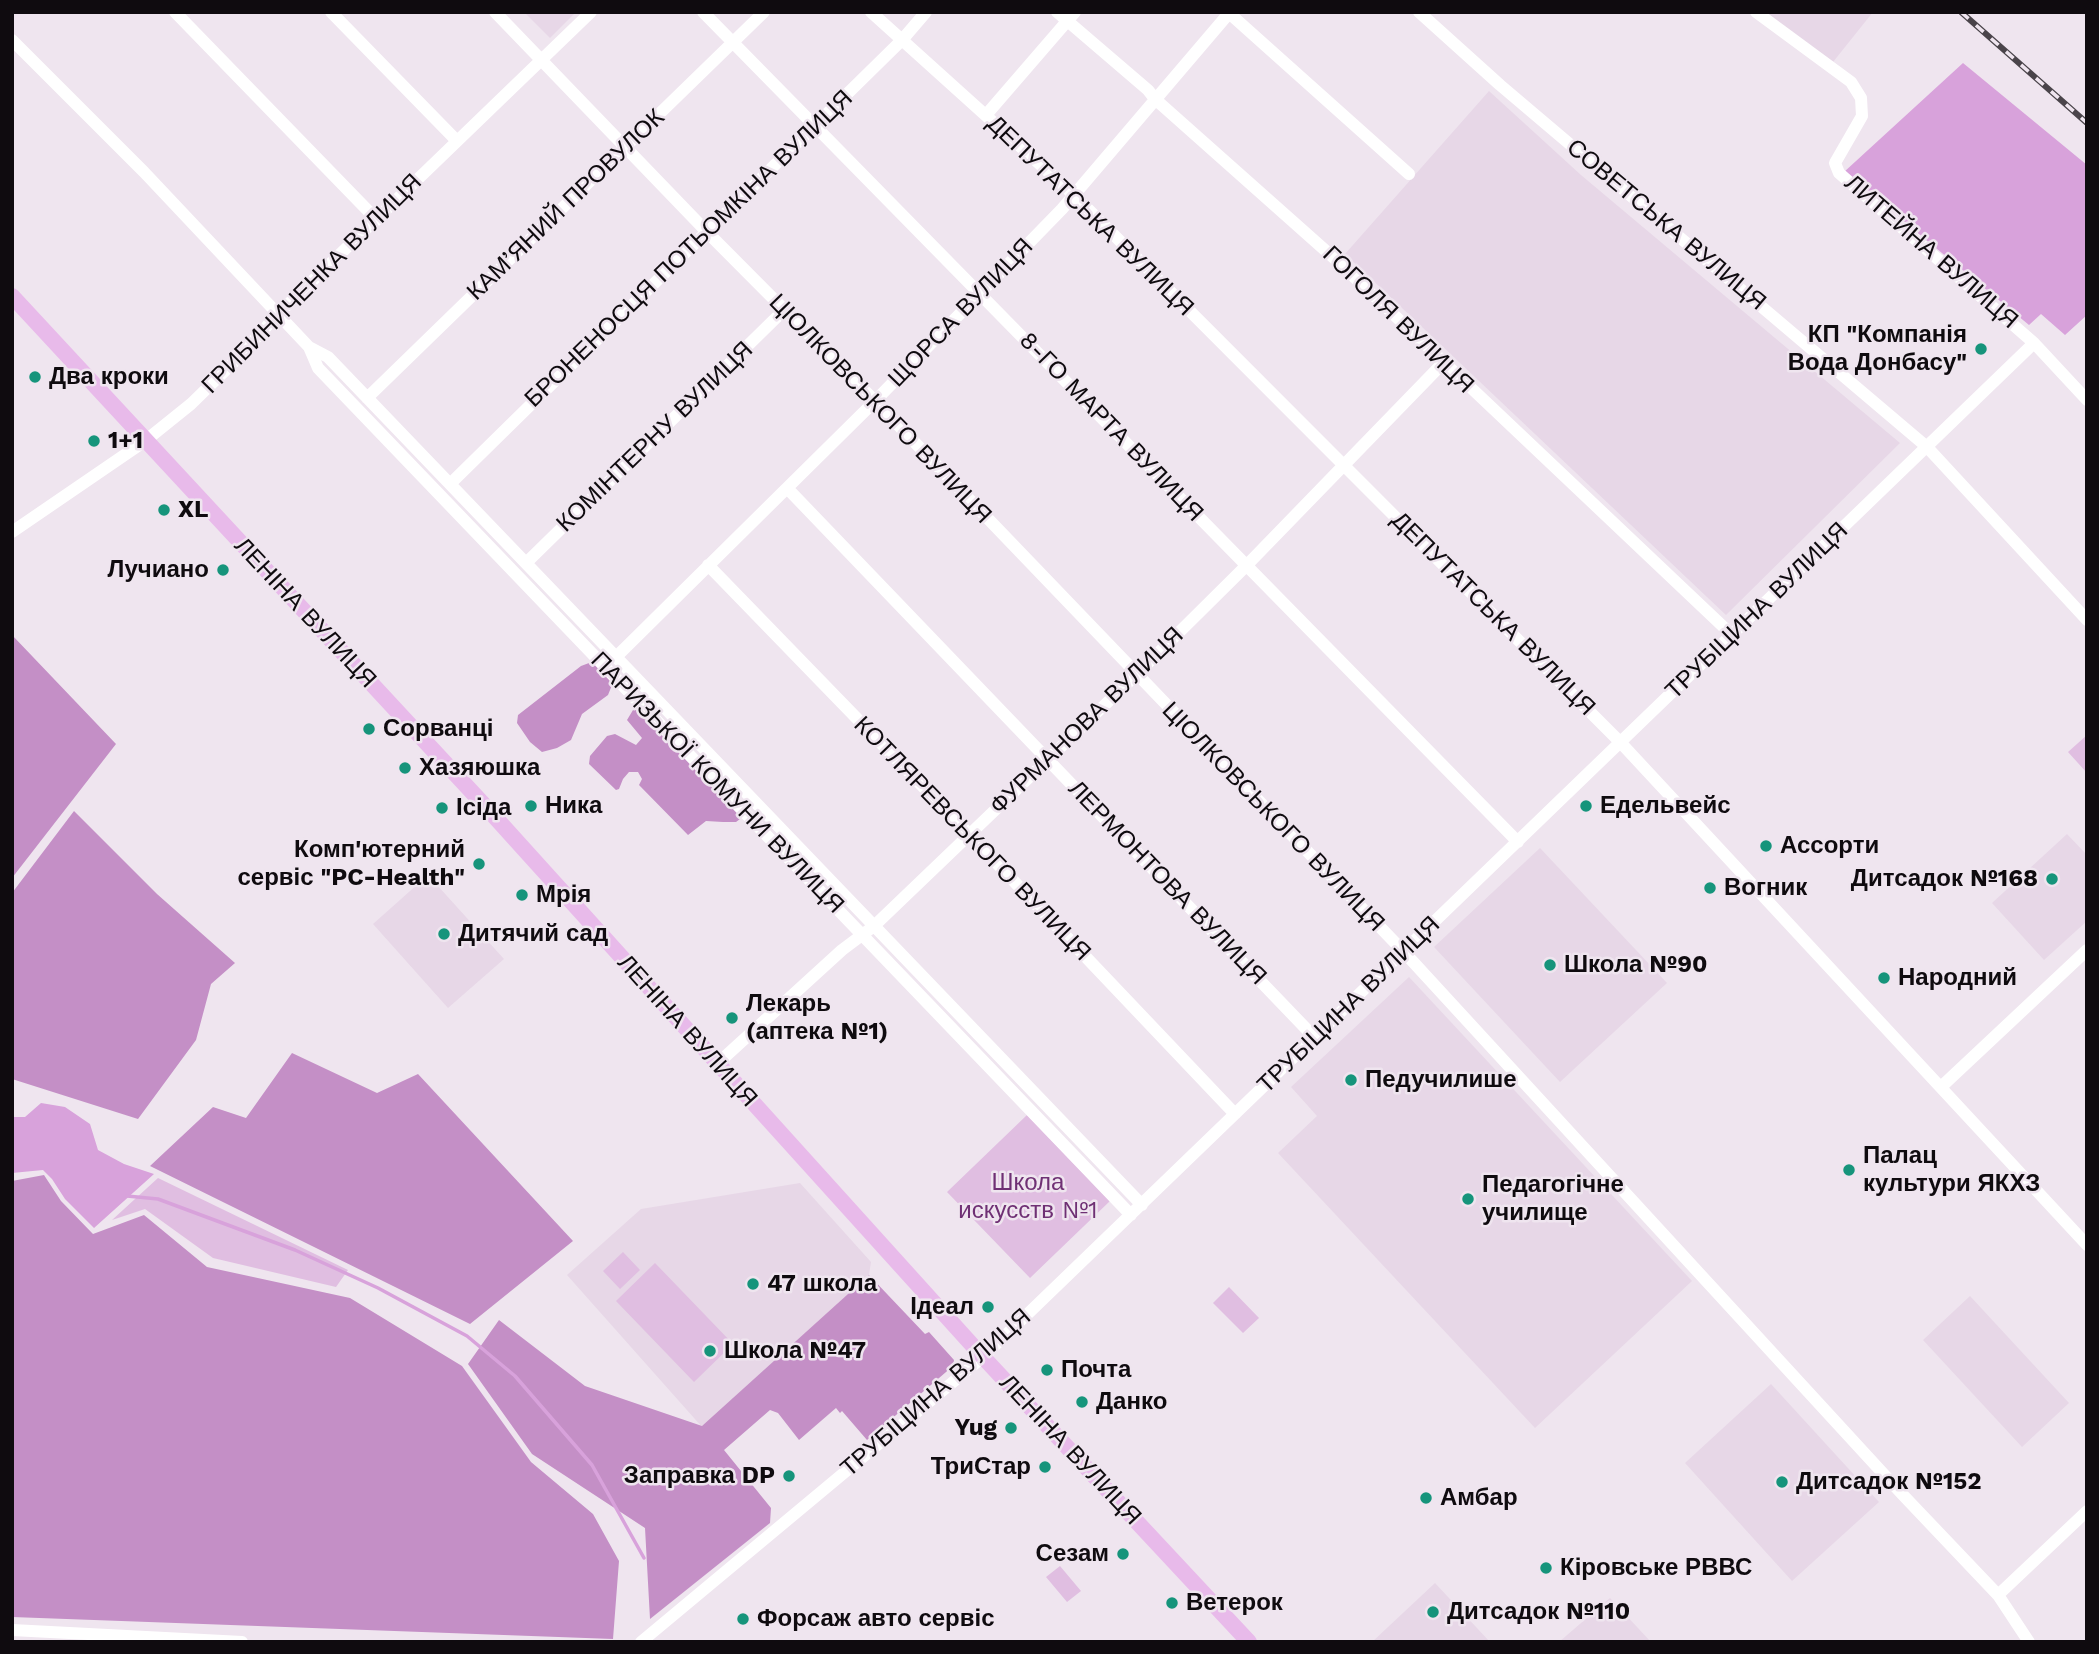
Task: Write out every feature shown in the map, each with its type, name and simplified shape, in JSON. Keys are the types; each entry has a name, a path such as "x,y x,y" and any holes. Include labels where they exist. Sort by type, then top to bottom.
{"main road":[{"name":"ЛЕНІНА ВУЛИЦЯ","path":"12,296 485,806 983,1357 1249,1642"}],"street":[{"path":"175,12 377,220"},
{"path":"331,12 457,141"},
{"name":"ЦІОЛКОВСЬКОГО ВУЛИЦЯ","path":"495,12 706,232 875,401 1404,952 1998,1595 2029,1642"},
{"name":"ГРИБИНИЧЕНКА ВУЛИЦЯ","path":"12,532 145,441 191,404 278,314 591,12"},
{"name":"8-ГО МАРТА ВУЛИЦЯ","path":"703,12 1518,842"},
{"name":"КАМ’ЯНИЙ ПРОВУЛОК","path":"367,398 764,12"},
{"name":"ДЕПУТАТСЬКА ВУЛИЦЯ","path":"871,12 1074,195 1620,743 2087,1245"},
{"name":"БРОНЕНОСЦЯ ПОТЬОМКІНА ВУЛИЦЯ","path":"450,484 902,40 926,12"},
{"name":"СОВЕТСЬКА ВУЛИЦЯ","path":"1419,12 1496,81 1927,447 2087,620"},
{"name":"ЛИТЕЙНА ВУЛИЦЯ","path":"1756,12 1851,82 1861,98 1862,116 1835,163 1839,173 2034,342 2087,400"},
{"path":"1230,13 1409,174"},
{"name":"ЩОРСА ВУЛИЦЯ","path":"616,657 981,294 1074,195 1230,13"},
{"path":"986,116 1066,15"},
{"name":"ГОГОЛЯ ВУЛИЦЯ","path":"1066,15 1155,99 1335,259 1732,635"},
{"name":"ПАРИЗЬКОЇ КОМУНИ ВУЛИЦЯ","path":"12,40 144,172 309,347 328,357 1142,1205"},
{"name":"КОМІНТЕРНУ ВУЛИЦЯ","path":"526,563 784,310"},
{"name":"ТРУБІЦИНА ВУЛИЦЯ","path":"641,1642 983,1357 2034,342"},
{"name":"ПАРИЗЬКОЇ КОМУНИ ВУЛИЦЯ","path":"309,347 318,368 1131,1215"},
{"name":"ФУРМАНОВА ВУЛИЦЯ","path":"717,1064 842,950 874,926 1136,675 1247,566 1443,363"},
{"name":"ЛЕРМОНТОВА ВУЛИЦЯ","path":"786,488 1315,1038"},
{"name":"КОТЛЯРЕВСЬКОГО ВУЛИЦЯ","path":"708,565 1235,1114"},
{"path":"1941,1087 2087,950"},
{"path":"1998,1595 2087,1511"},
{"path":"12,1630 242,1642"}],"shaded area":[{"path":"524,12 576,12 550,38"},
{"path":"1760,12 1873,12 1833,62"},
{"path":"1963,63 2087,165 2087,315 2065,335 2041,314 2029,325 1844,172"},
{"path":"1489,91 1581,175 1900,443 1726,615 1345,254"},
{"path":"12,635 116,744 12,878"},
{"path":"599,664 611,677 612,685 608,695 582,714 571,740 542,752 530,742 517,723 518,715 581,666"},
{"path":"633,710 638,710 742,815 740,819 736,822 706,821 688,835 639,785 642,779 638,772 629,772 616,790 589,764 590,756 607,736 615,734 636,745 642,738 627,720"},
{"path":"74,811 157,894 235,963 211,984 196,1040 138,1119 12,1079 12,893"},
{"name":"Дитсадок №168","path":"2067,834 2087,855 2087,921 2044,960 1992,903"},
{"name":"Школа №90","path":"1540,848 1667,983 1560,1082 1434,947"},
{"path":"428,875 504,959 448,1008 373,924"},
{"name":"Педагогічне училище","path":"1409,977 1692,1281 1535,1428 1278,1153 1317,1116 1291,1087"},
{"path":"292,1053 377,1093 418,1074 573,1241 470,1324 150,1166 213,1107 246,1118"},
{"path":"41,1103 65,1107 90,1124 98,1150 124,1164 154,1174 94,1228 65,1199 43,1170 12,1173 12,1117 25,1117"},
{"path":"44,1175 61,1201 93,1234 144,1215 207,1267 350,1298 462,1366 531,1462 593,1514 619,1561 613,1639 12,1617 12,1181"},
{"name":"Школа №47","path":"800,1183 871,1262 869,1275 702,1427 567,1275 641,1209"},
{"path":"869,1275 925,1334 929,1332 954,1360 953,1366 867,1440 842,1411 840,1413 836,1408 799,1440 778,1413 770,1410 724,1450 771,1508 770,1523 650,1619 645,1528 532,1454 468,1364 499,1320 585,1386 702,1426"},
{"path":"1970,1296 2069,1403 2022,1447 1923,1340"},
{"name":"Дитсадок №152","path":"1771,1384 1879,1502 1792,1581 1685,1463"},
{"name":"Дитсадок №110","path":"1435,1583 1490,1642 1372,1642"},
{"path":"1610,1598 1651,1642 1559,1642"}],"green space":[{"path":"2087,735 2087,773 2068,752"},
{"name":"Школа искусств №1","path":"1027,1115 1110,1201 1030,1278 947,1192"},
{"path":"158,1178 348,1270 336,1287 213,1258 145,1209 112,1220"},
{"path":"623,1252 640,1270 620,1289 603,1271"},
{"path":"655,1263 733,1344 694,1382 616,1301"},
{"path":"1229,1287 1259,1318 1243,1333 1213,1303"},
{"path":"1060,1566 1081,1591 1067,1602 1046,1577"}],"waterway":[{"path":"127,1196 158,1199 295,1250 378,1288 467,1336 515,1376 592,1465 644,1558"}],"railway":[{"path":"1961,12 2087,123"}],"place":[{"name":"КП \"Компанія Вода Донбасу\"","path":"1981,349"},
{"name":"Два кроки","path":"35,377"},
{"name":"1+1","path":"94,441"},
{"name":"XL","path":"164,510"},
{"name":"Лучиано","path":"223,570"},
{"name":"Сорванці","path":"369,729"},
{"name":"Хазяюшка","path":"405,768"},
{"name":"Ника","path":"531,806"},
{"name":"Едельвейс","path":"1586,806"},
{"name":"Ісіда","path":"442,808"},
{"name":"Ассорти","path":"1766,846"},
{"name":"Комп'ютерний сервіс \"PC-Health\"","path":"479,864"},
{"name":"Дитсадок №168","path":"2052,879"},
{"name":"Вогник","path":"1710,888"},
{"name":"Мрія","path":"522,895"},
{"name":"Дитячий сад","path":"444,934"},
{"name":"Школа №90","path":"1550,965"},
{"name":"Народний","path":"1884,978"},
{"name":"Лекарь (аптека №1)","path":"732,1018"},
{"name":"Педучилише","path":"1351,1080"},
{"name":"Палац культури ЯКХЗ","path":"1849,1170"},
{"name":"Педагогічне училище","path":"1468,1199"},
{"name":"47 школа","path":"753,1284"},
{"name":"Ідеал","path":"988,1307"},
{"name":"Школа №47","path":"710,1351"},
{"name":"Почта","path":"1047,1370"},
{"name":"Данко","path":"1082,1402"},
{"name":"Yug","path":"1011,1428"},
{"name":"ТриСтар","path":"1045,1467"},
{"name":"Заправка DP","path":"789,1476"},
{"name":"Дитсадок №152","path":"1782,1482"},
{"name":"Амбар","path":"1426,1498"},
{"name":"Сезам","path":"1123,1554"},
{"name":"Кіровське РВВС","path":"1546,1568"},
{"name":"Ветерок","path":"1172,1603"},
{"name":"Дитсадок №110","path":"1433,1612"},
{"name":"Форсаж авто сервіс","path":"743,1619"}]}
